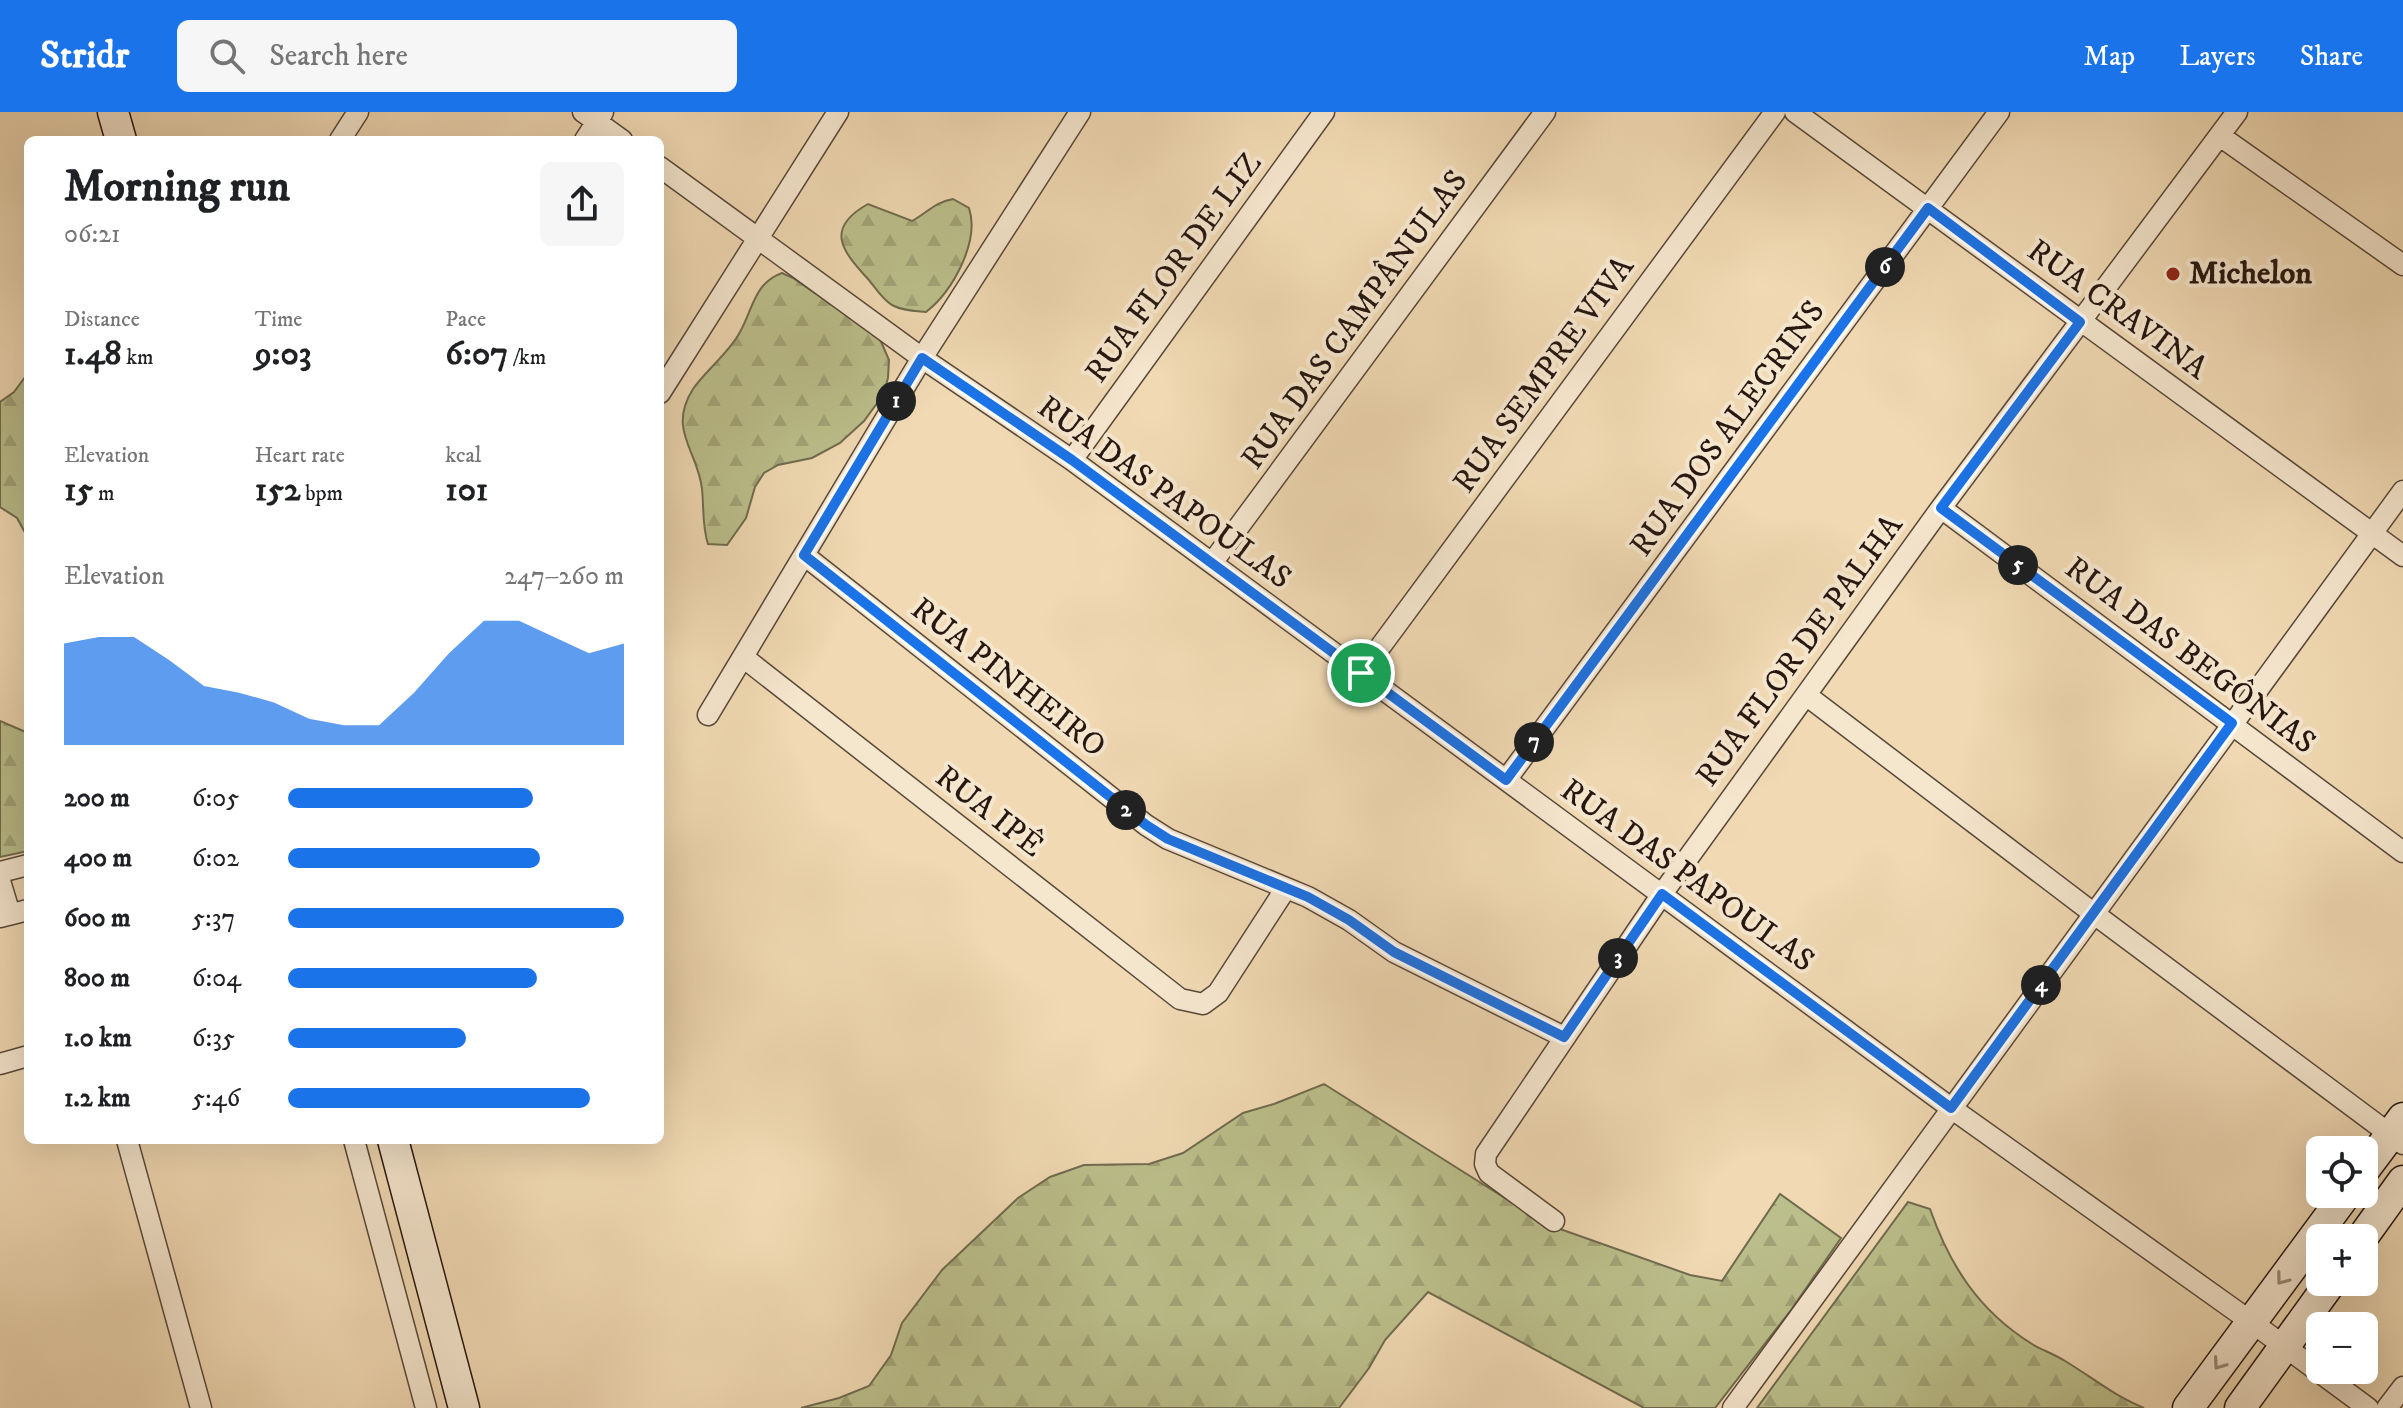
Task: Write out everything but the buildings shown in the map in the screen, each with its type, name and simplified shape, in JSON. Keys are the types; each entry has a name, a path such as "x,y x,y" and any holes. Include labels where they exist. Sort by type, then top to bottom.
{"street":[{"path":"343,136 358,112"},
{"path":"664,387 838,112"},
{"path":"708,715 922,358 1080,112"},
{"name":"RUA FLOR DE LIZ","path":"1072,460 1324,112"},
{"name":"RUA DAS CAMPÂNULAS","path":"1212,563 1545,112"},
{"name":"RUA SEMPRE VIVA","path":"1361,673 1775,112"},
{"name":"RUA CRAVINA","path":"1795,112 2403,556"},
{"name":"RUA DOS ALECRINS","path":"1506,780 1999,112"},
{"name":"RUA FLOR DE PALHA","path":"1554,1221 1489,1173 1485,1164 1486,1154 1662,894 1941,508 2237,112"},
{"path":"586,136 594,115 618,136"},
{"path":"2220,136 2403,265"},
{"name":"RUA DAS PAPOULAS","path":"664,170 922,358 1072,460 1951,1108 2368,1408"},
{"path":"1733,1408 2403,491"},
{"name":"RUA DAS BEGÔNIAS","path":"1941,508 2403,852"},
{"name":"RUA PINHEIRO","path":"804,555 1146,825 1168,839 1286,888 1349,920 1394,952 1564,1037"},
{"name":"RUA IPÊ","path":"743,657 1180,999 1203,1004 1218,993 1286,888"},
{"path":"1806,695 2093,913 2399,1132 2378,1155"},
{"path":"0,872 24,866"},
{"path":"0,881 13,914"},
{"path":"0,1064 24,1057"},
{"path":"128,1144 201,1408"},
{"path":"355,1144 426,1408"},
{"path":"394,1144 464,1408"},
{"path":"2372,1224 2403,1181"},
{"path":"2188,1408 2335,1208"},
{"path":"2240,1408 2321,1296"},
{"path":"2387,1408 2403,1387"}],"green space":[{"path":"953,199 969,208 971,221 967,250 954,279 926,312 890,304 845,249 842,231 846,222 868,204 912,221 936,205"},
{"path":"782,273 879,337 889,360 888,378 883,395 864,421 840,443 812,458 778,465 764,473 755,487 746,518 727,545 708,544 699,475 683,429 686,404 693,389 735,340 765,283"},
{"path":"24,378 24,531 17,518 0,507 0,402 14,392"},
{"path":"0,721 24,731 24,852 0,857"},
{"path":"1324,1084 1546,1224 1690,1275 1722,1281 1780,1194 1841,1238 1791,1310 1715,1408 1644,1408 1428,1292 1385,1340 1369,1368 1339,1408 801,1408 869,1386 891,1355 902,1323 942,1270 1018,1198 1050,1177 1084,1165 1149,1164 1183,1153 1243,1113"},
{"path":"1908,1202 1930,1209 1947,1250 1969,1286 2013,1331 2144,1408 1757,1408"}],"place":[{"name":"Michelon","path":"2173,274"}],"route":[{"path":"1928,208 2080,322 1941,508 2232,723 1951,1108 1662,894 1564,1037 1394,952 1349,920 1308,897 1168,839 1146,825 804,555 922,358 1072,460 1361,673 1506,780 1928,208"}]}
